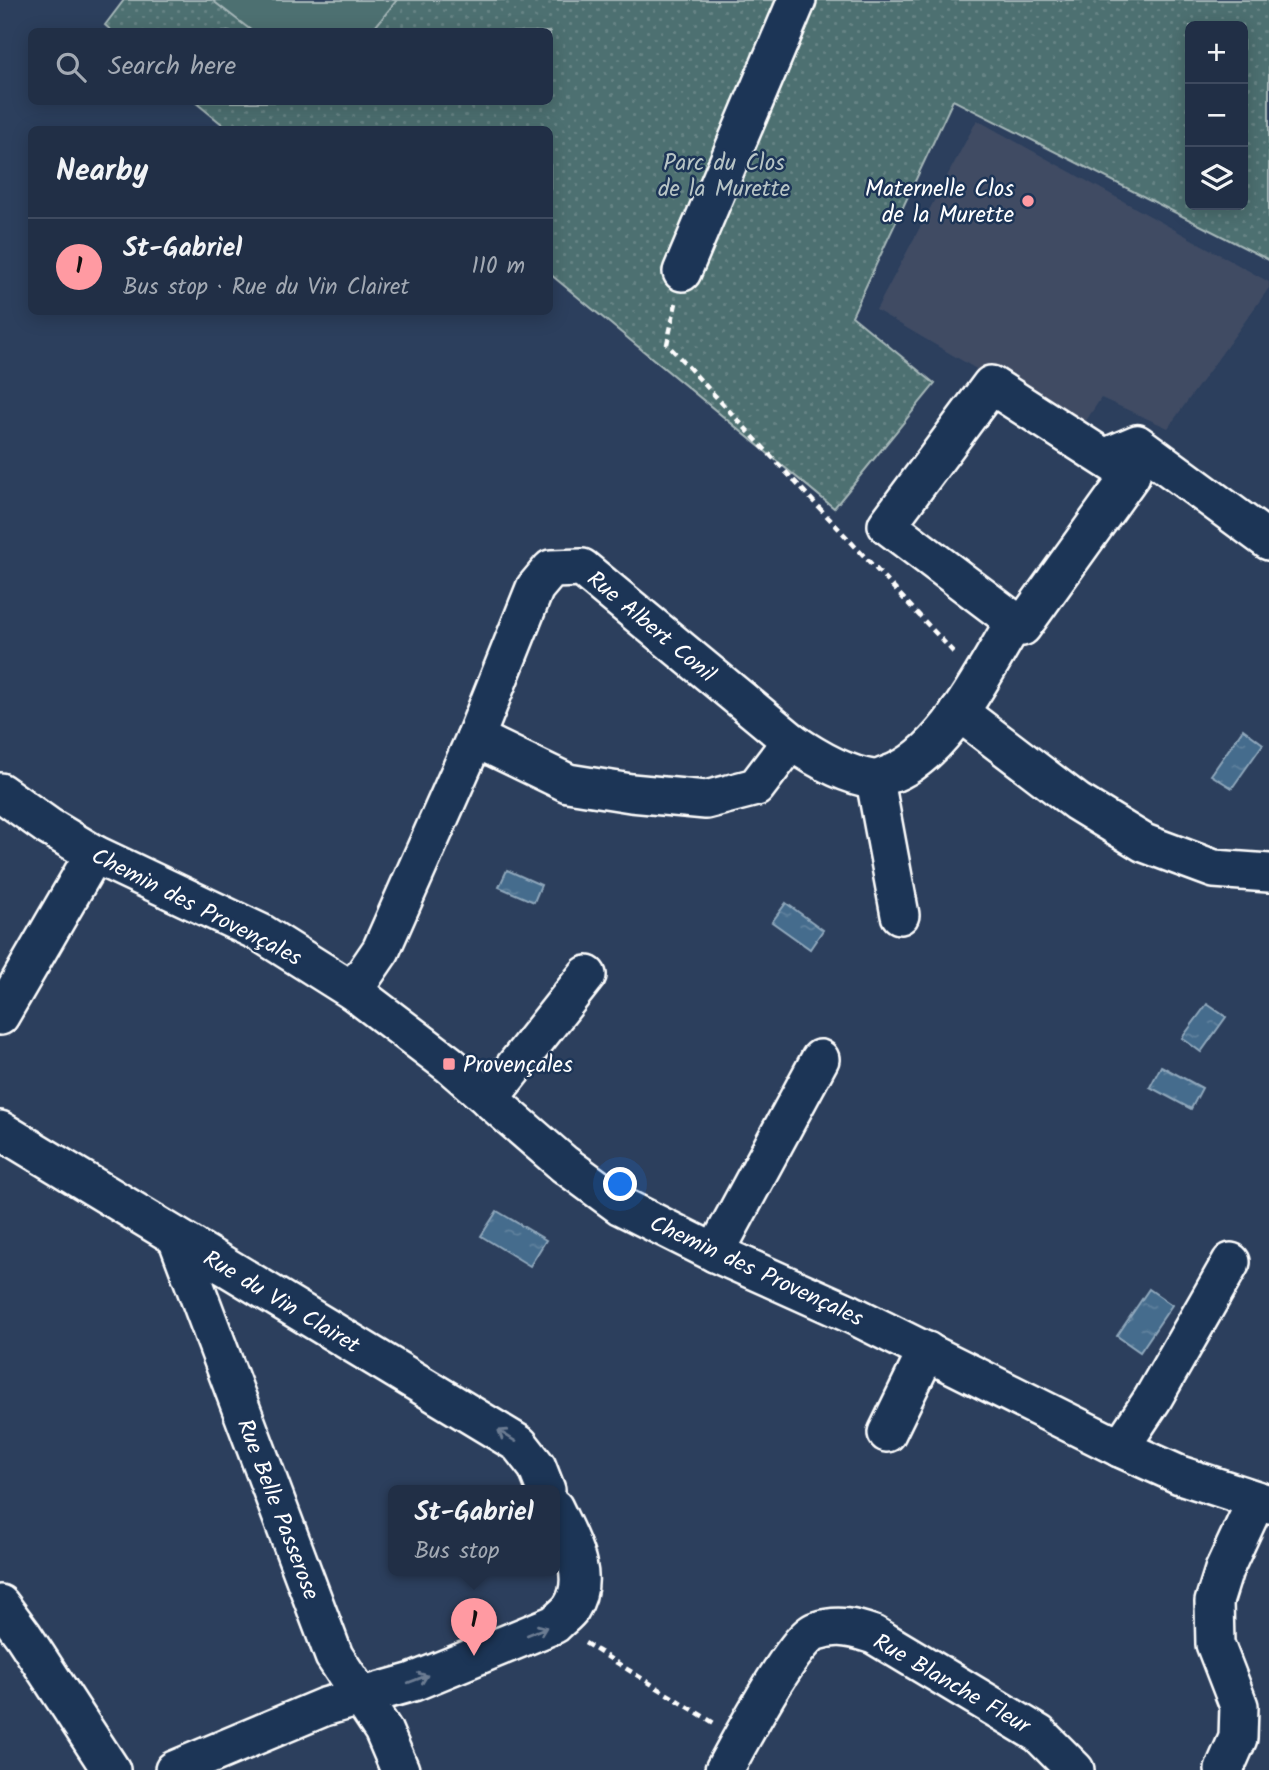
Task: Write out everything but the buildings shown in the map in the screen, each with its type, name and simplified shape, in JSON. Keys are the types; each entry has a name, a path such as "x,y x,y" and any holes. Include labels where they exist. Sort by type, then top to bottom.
{"street":[{"path":"682,272 797,0"},
{"path":"991,385 1106,457 1131,475 1022,627 887,525 991,385"},
{"path":"1106,457 1137,444 1269,541"},
{"name":"Rue Albert Conil","path":"354,991 381,950 475,738 535,588 551,569 582,568 791,741 820,761 875,780"},
{"path":"900,915 875,780 906,769 933,745 959,712 1015,621"},
{"path":"959,712 1077,802 1144,843 1214,869 1269,873"},
{"path":"475,738 568,783 631,793 706,800 756,787 791,741"},
{"name":"Chemin des Provençales","path":"0,792 49,827 94,854 261,933 354,991 449,1064 564,1164 621,1206 715,1253 851,1314 1120,1448 1180,1475 1262,1502"},
{"path":"0,1016 94,854"},
{"path":"489,1099 587,975"},
{"path":"715,1253 820,1059"},
{"name":"Rue du Vin Clairet","path":"0,1130 519,1444 537,1467 544,1485"},
{"name":"Rue Belle Passerose","path":"177,1238 334,1657 383,1730 400,1770"},
{"path":"1120,1448 1152,1400 1231,1262"},
{"path":"887,1433 927,1351"},
{"path":"1224,1770 1238,1738 1239,1706 1215,1644 1214,1602 1224,1570 1262,1502"},
{"path":"174,1770 324,1707 413,1682 555,1624 571,1608 578,1588 579,1571 560,1520"},
{"path":"0,1604 111,1770"},
{"name":"Rue Blanche Fleur","path":"732,1755 793,1653 813,1631 845,1625 874,1636 1039,1734 1075,1770"}],"path":[{"path":"682,272 667,344 979,679"},
{"path":"555,1624 732,1755"}],"shaded area":[{"name":"Maternelle Clos de la Murette","path":"977,120 1269,282 1269,288 1168,428 1101,398 1080,430 876,310"}],"green space":[{"name":"Parc du Clos de la Murette","path":"124,0 1269,0 1269,260 953,100 852,316 935,384 834,508 553,276 553,126 224,126 199,105 553,105 553,28 108,28 105,25"},
{"path":"212,0 397,0 374,28 248,28"}],"water":[{"path":"1243,729 1263,744 1232,788 1211,775"},
{"path":"507,870 541,885 534,902 499,887"},
{"path":"786,903 823,930 810,949 772,922"},
{"path":"1207,1004 1226,1017 1201,1052 1182,1038"},
{"path":"1161,1066 1202,1088 1191,1109 1150,1087"},
{"path":"497,1211 546,1240 530,1266 481,1236"},
{"path":"1149,1289 1172,1305 1140,1352 1117,1336"}],"place":[{"name":"Maternelle Clos de la Murette","path":"1028,201"},
{"name":"Provençales","path":"449,1064"},
{"name":"St-Gabriel","path":"474,1656"}]}
